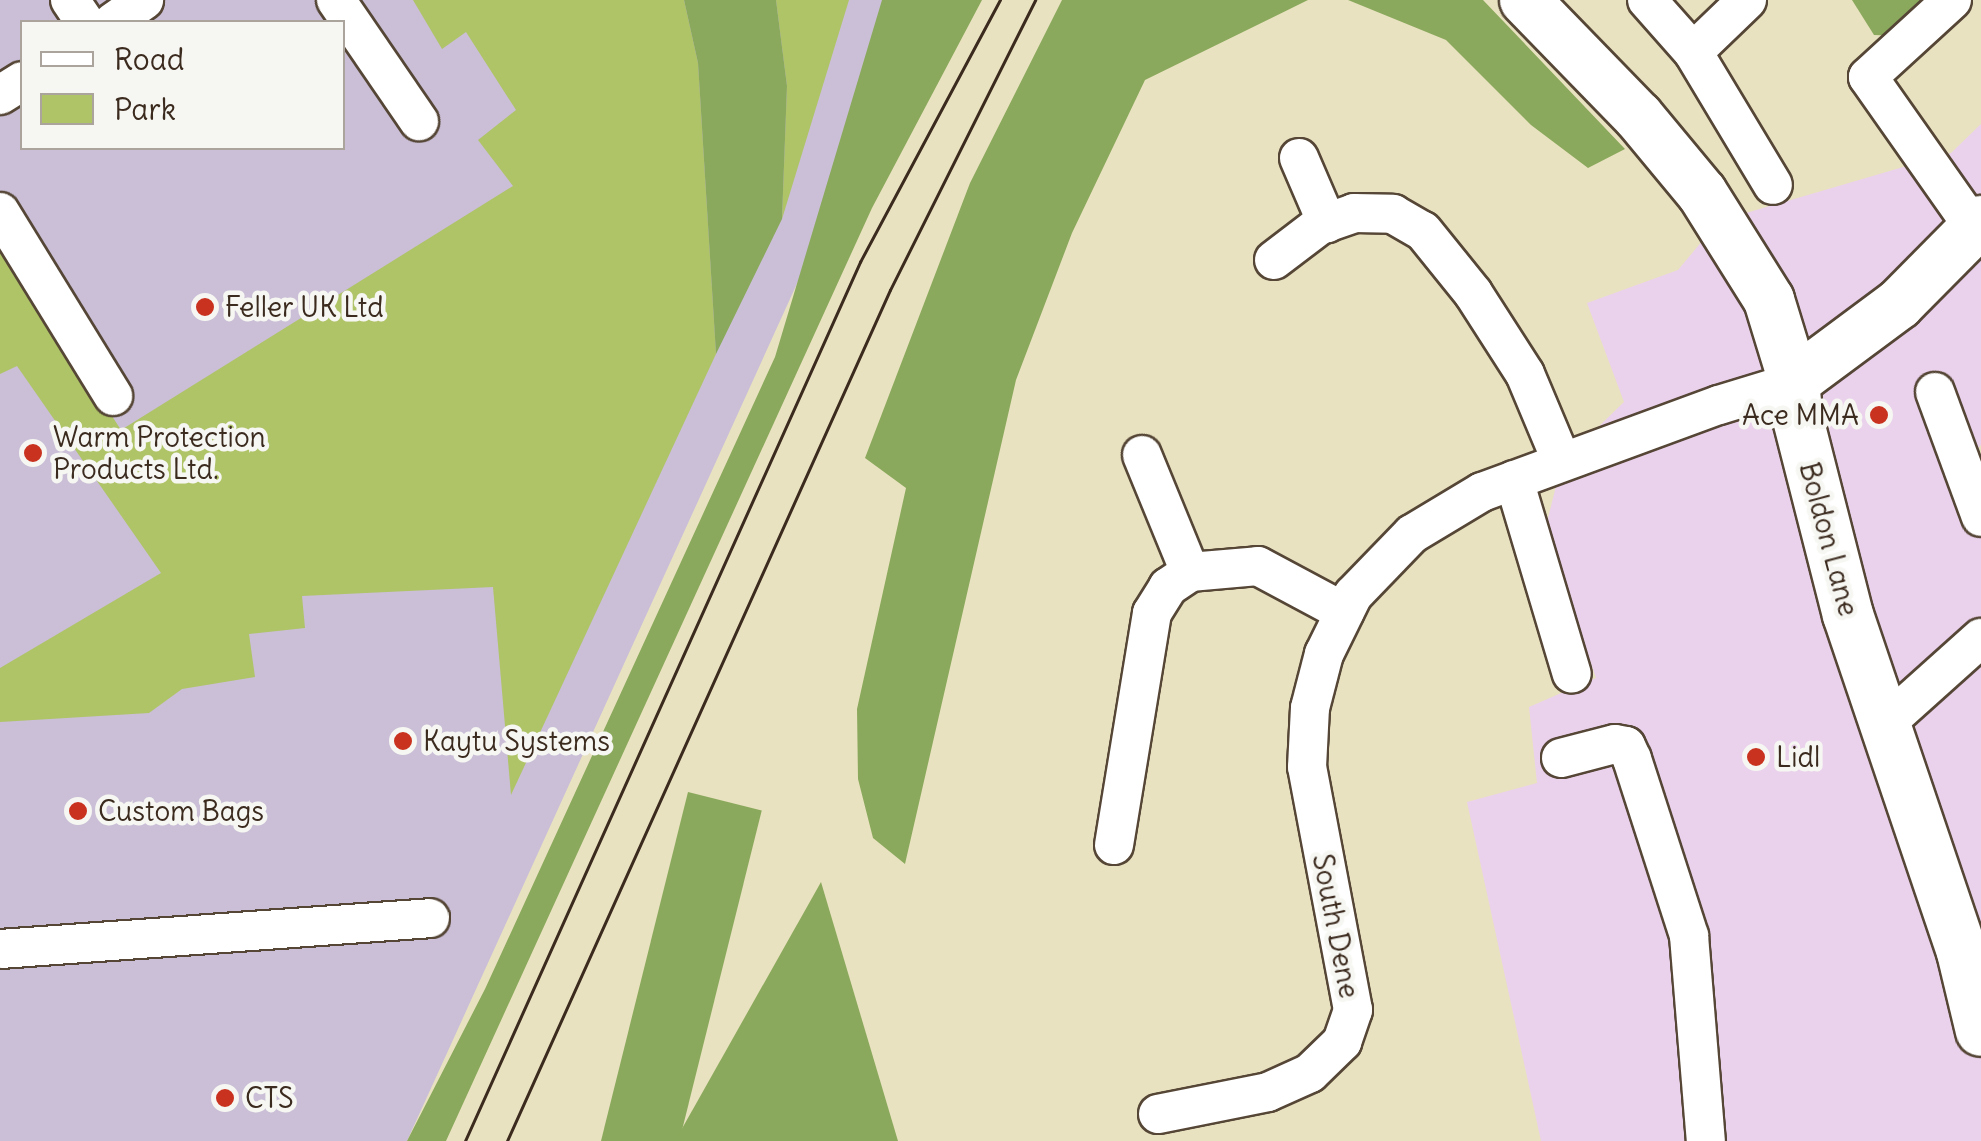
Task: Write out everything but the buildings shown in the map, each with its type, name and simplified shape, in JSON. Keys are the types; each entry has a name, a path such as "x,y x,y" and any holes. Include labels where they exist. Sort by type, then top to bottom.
{"main road":[{"name":"Boldon Lane","path":"1525,0 1626,104 1702,193 1769,300 1794,382 1798,419 1825,530 1884,724 1962,952 1981,1030"},
{"path":"1794,382 1900,304 1977,224"}],"street":[{"path":"115,20 144,0"},
{"path":"336,0 419,121"},
{"path":"1647,0 1693,52 1774,186"},
{"path":"1693,52 1747,0"},
{"path":"1952,0 1868,77 1977,224"},
{"path":"1299,158 1328,223"},
{"path":"0,212 113,396"},
{"path":"1274,260 1328,223 1354,213 1392,214 1422,232 1473,292 1525,374 1562,462"},
{"name":"South Dene","path":"1158,1114 1268,1092 1310,1073 1342,1042 1352,1010 1307,767 1310,708 1324,654 1352,594 1412,534 1482,492 1794,382"},
{"path":"1935,392 1971,455 1981,516"},
{"path":"1142,455 1190,572"},
{"path":"1514,480 1572,674"},
{"path":"1114,845 1152,613 1168,587 1190,572 1258,566 1344,612"},
{"path":"1884,724 1981,638"},
{"path":"1561,758 1615,744 1626,746 1632,759 1689,936 1706,1141"},
{"path":"0,949 430,918"}],"shaded area":[{"path":"0,0 926,0 407,1141 0,1141"},
{"path":"1981,124 1981,445 1962,465 1981,517 1981,1141 1541,1141 1467,802 1537,783 1529,707 1596,678 1545,530 1562,462 1624,402 1587,303 1678,270 1719,221 1951,153"}],"green space":[{"path":"413,0 684,0 698,63 716,354 511,795 493,587 302,596 305,628 249,634 255,677 182,689 149,713 0,722 0,668 161,573 17,366 0,374 0,242 121,430 513,186 478,140 516,110 466,32 442,49"},
{"path":"684,0 776,0 787,86 782,219 716,354 698,63"},
{"path":"776,0 849,0 782,219 787,86"},
{"path":"882,0 982,0 872,208 446,1141 407,1141 485,989 775,357"},
{"path":"1062,0 1308,0 1145,80 1072,233 1016,380 905,864 873,838 858,779 857,709 906,488 865,458 970,183"},
{"path":"1348,0 1483,0 1625,149 1588,168 1531,125 1446,40"},
{"path":"1852,0 1926,0 1901,36 1874,35"},
{"path":"688,792 762,810 679,1141 601,1141"},
{"path":"821,882 898,1141 675,1141"}],"tram line":[{"path":"465,1141 860,262 1000,0"},
{"path":"507,1141 890,290 1035,0"}],"place":[{"name":"Feller UK Ltd","path":"205,307"},
{"name":"Ace MMA","path":"1879,415"},
{"name":"Warm Protection Products Ltd.","path":"33,453"},
{"name":"Kaytu Systems","path":"403,741"},
{"name":"Lidl","path":"1756,757"},
{"name":"Custom Bags","path":"78,811"},
{"name":"CTS","path":"225,1098"}]}
